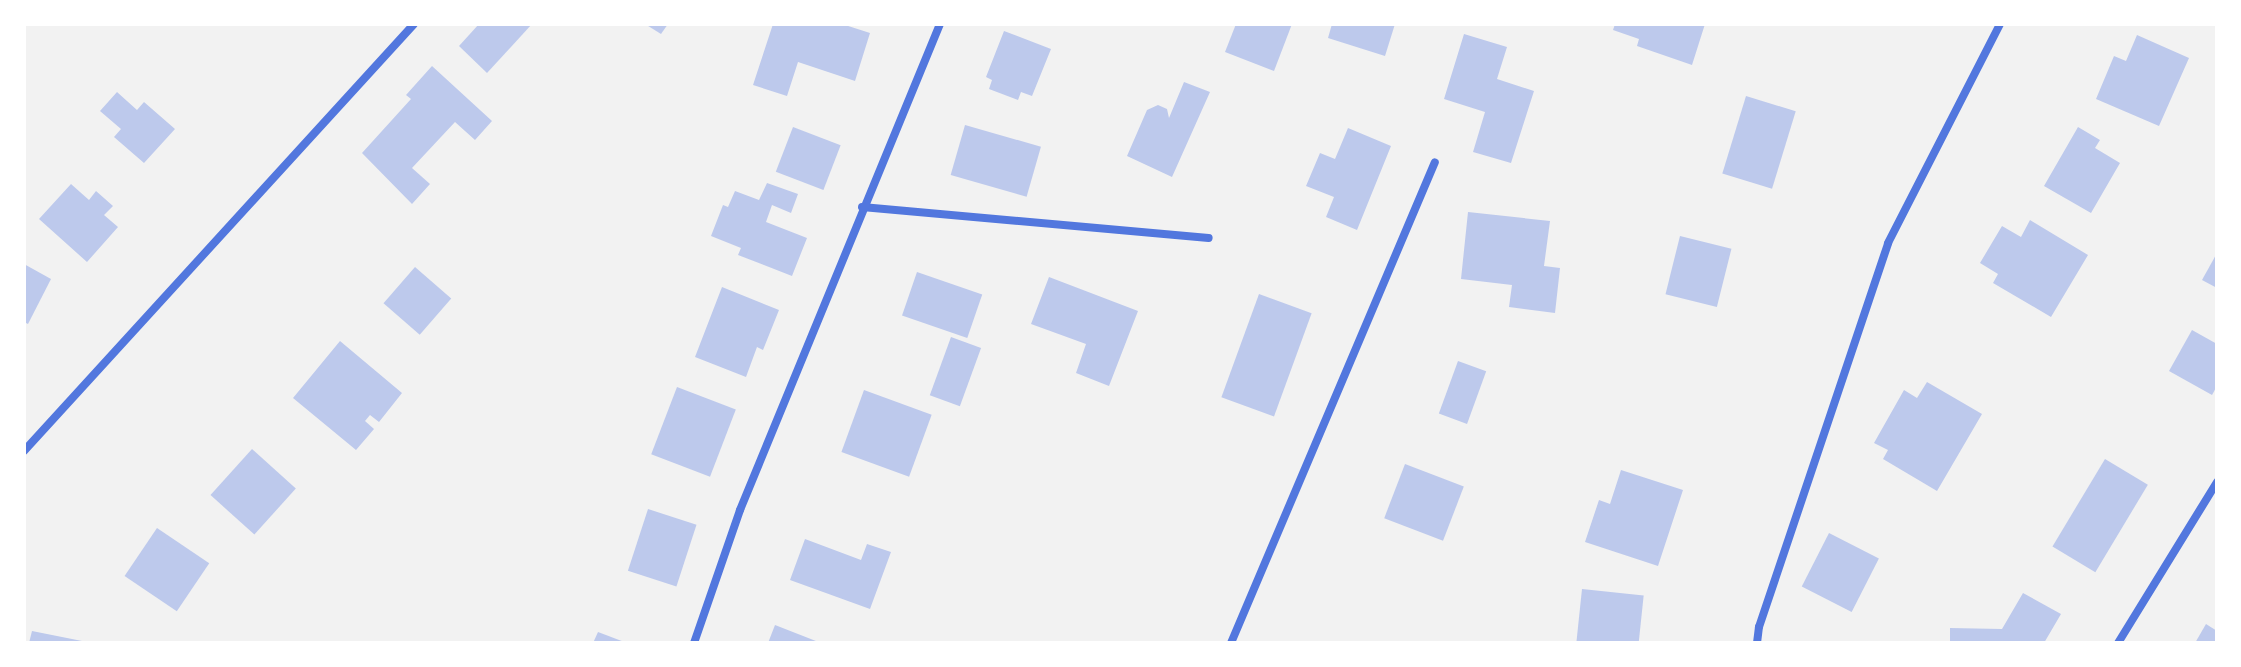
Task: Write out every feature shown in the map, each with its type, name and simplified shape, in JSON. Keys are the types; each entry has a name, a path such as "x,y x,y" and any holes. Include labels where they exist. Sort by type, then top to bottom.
{"street":[{"path":"24,451 414,24"},
{"path":"694,643 740,510 862,207 940,24"},
{"path":"1757,643 1759,627 1888,243 2000,24"},
{"path":"1231,643 1435,162"},
{"path":"862,207 1209,238"},
{"path":"2118,643 2217,482"}],"building":[{"path":"479,24 532,24 487,73 459,46"},
{"path":"645,24 668,24 661,34"},
{"path":"773,24 842,24 870,33 855,81 798,62 787,96 753,85"},
{"path":"1236,24 1292,24 1274,71 1225,52"},
{"path":"1332,24 1395,24 1385,56 1328,38"},
{"path":"1615,24 1705,24 1692,65 1637,46 1639,39 1613,30"},
{"path":"1004,31 1051,49 1032,96 1021,92 1018,100 989,89 992,80 986,77"},
{"path":"1464,34 1507,47 1497,79 1534,91 1511,163 1473,152 1485,112 1444,99"},
{"path":"2137,35 2189,58 2159,126 2096,99 2114,56 2126,61"},
{"path":"432,66 492,121 475,140 455,122 412,168 430,184 412,204 362,153 411,99 406,95"},
{"path":"1184,82 1210,92 1172,177 1127,156 1147,110 1158,105 1167,109 1169,118"},
{"path":"117,92 137,110 144,102 175,129 144,163 114,137 121,129 100,111"},
{"path":"1746,96 1796,111 1772,189 1722,173"},
{"path":"965,125 1041,147 1027,197 951,175"},
{"path":"793,127 841,145 823,190 776,172"},
{"path":"2078,127 2100,140 2095,148 2120,163 2091,213 2044,186"},
{"path":"1348,128 1391,146 1357,230 1326,217 1334,197 1306,186 1320,153 1335,159"},
{"path":"767,183 798,194 791,213 772,205 766,222 807,238 792,276 738,255 741,248 711,236 723,205 728,207 735,191 759,200"},
{"path":"71,184 89,200 96,191 113,206 104,215 118,227 87,262 39,219"},
{"path":"1468,212 1550,221 1544,266 1560,268 1555,313 1509,307 1512,285 1461,279"},
{"path":"2030,220 2088,255 2051,317 1993,283 1998,274 1980,263 2002,226 2021,237"},
{"path":"1680,236 1731,249 1717,307 1665,294"},
{"path":"2217,253 2217,288 2202,280"},
{"path":"24,264 51,279 28,324 24,322"},
{"path":"415,267 451,298 420,335 384,303"},
{"path":"917,272 982,294 967,338 902,315"},
{"path":"1049,277 1138,311 1109,386 1076,373 1086,344 1031,324"},
{"path":"722,287 779,310 763,350 757,347 746,377 695,357"},
{"path":"1259,294 1312,313 1274,417 1221,397"},
{"path":"2192,330 2217,344 2217,386 2212,395 2169,371"},
{"path":"951,337 981,348 960,406 930,395"},
{"path":"340,341 402,393 379,422 370,415 365,421 374,429 356,450 293,398"},
{"path":"1458,361 1486,371 1467,424 1439,414"},
{"path":"1927,382 1982,414 1937,491 1883,459 1888,450 1874,443 1904,390 1917,398"},
{"path":"677,387 736,410 710,477 651,454"},
{"path":"864,390 932,415 909,477 841,452"},
{"path":"252,449 296,488 254,535 211,495"},
{"path":"2105,459 2148,485 2095,572 2052,546"},
{"path":"1405,464 1464,487 1443,541 1384,518"},
{"path":"1621,470 1683,490 1658,566 1585,542 1599,500 1610,504"},
{"path":"648,509 697,525 676,587 628,571"},
{"path":"157,528 209,563 177,611 125,576"},
{"path":"1829,533 1879,558 1852,612 1802,586"},
{"path":"805,539 861,560 867,544 891,552 870,609 790,580"},
{"path":"1582,589 1644,595 1639,643 1576,643"},
{"path":"2023,593 2061,614 2044,643 1950,643 1950,628 2002,629"},
{"path":"2206,624 2217,631 2217,643 2195,643"},
{"path":"775,625 821,643 768,643"},
{"path":"32,631 87,642 87,643 29,643"},
{"path":"598,632 627,643 593,643"}]}
